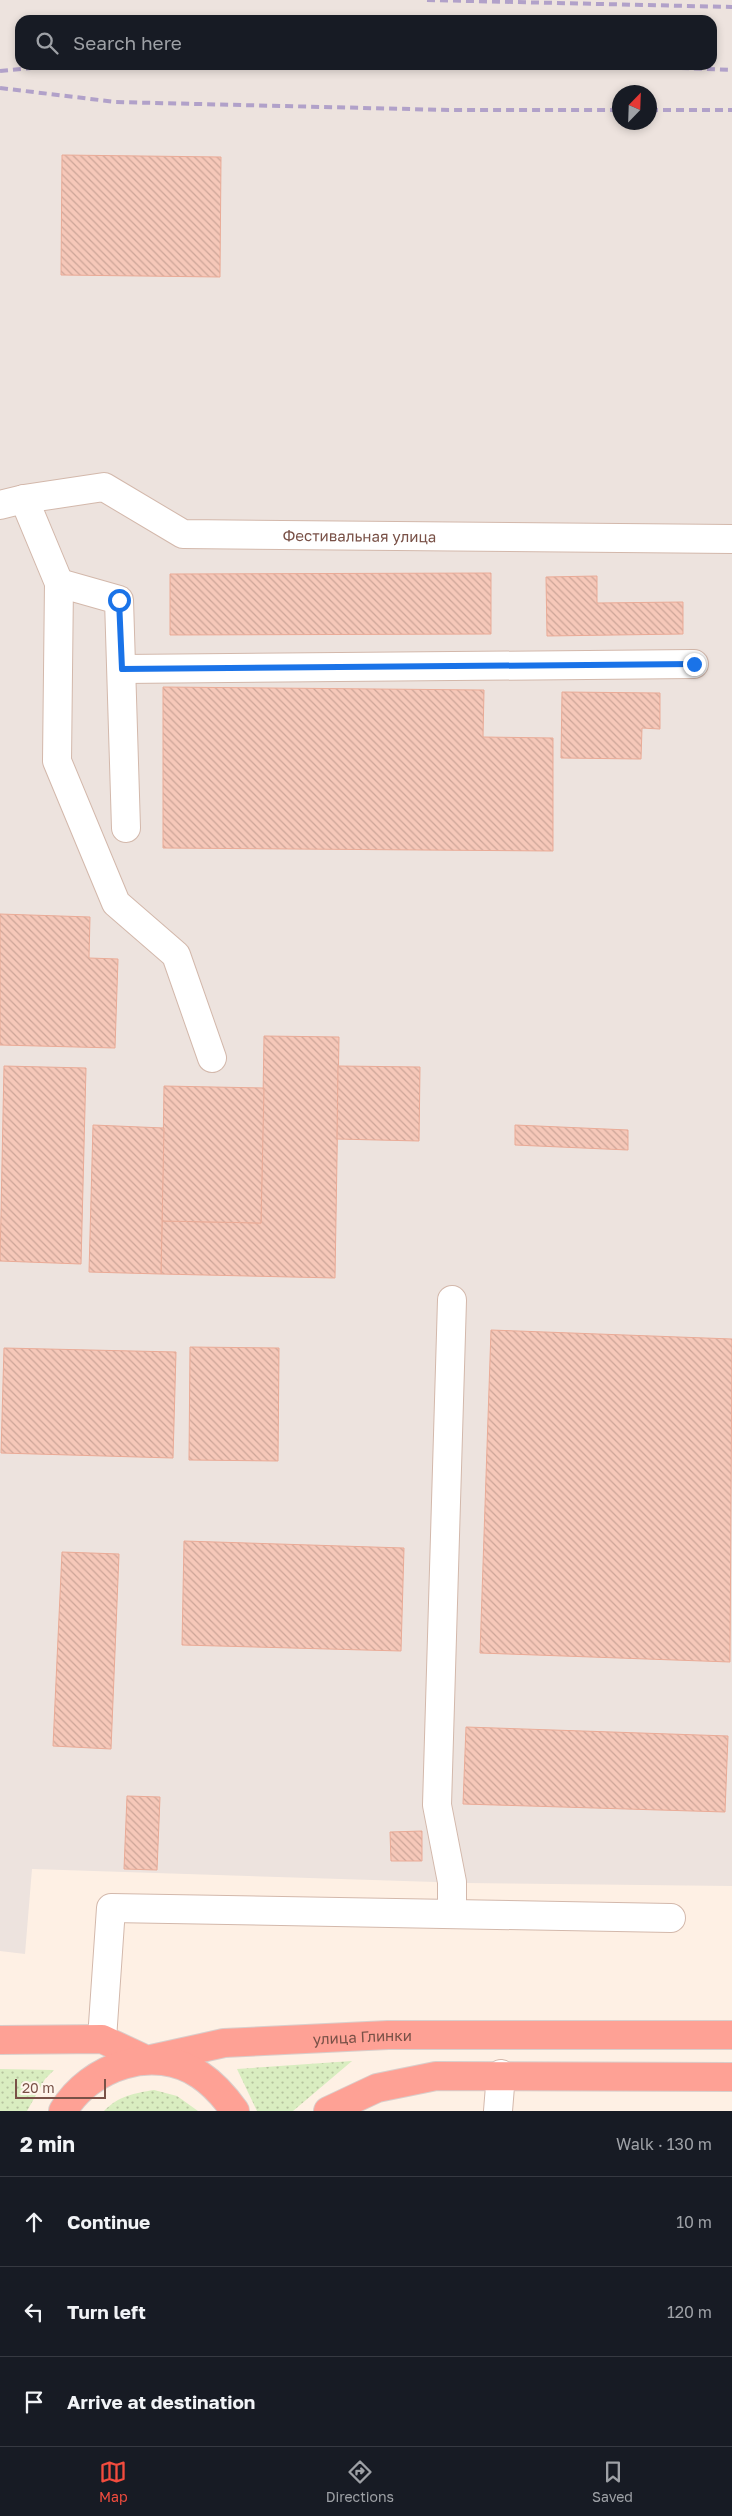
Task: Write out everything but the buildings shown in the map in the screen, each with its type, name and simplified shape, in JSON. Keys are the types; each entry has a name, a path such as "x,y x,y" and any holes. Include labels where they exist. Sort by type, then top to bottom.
{"highway":[{"name":"улица Глинки","path":"63,2111 72,2097 93,2077 119,2065 224,2044 388,2035 732,2035"},
{"path":"586,2076 587,2035"},
{"path":"0,2040 102,2039 148,2060 174,2064 199,2074 220,2091 235,2111"},
{"path":"328,2111 377,2088 436,2076 501,2074 732,2076"}],"lane":[{"name":"Фестивальная улица","path":"12,502 104,487 183,534 732,539"},
{"path":"12,502 58,583 57,761 116,903 176,955 212,1058"},
{"path":"58,583 119,600 126,828"},
{"path":"122,669 694,664"},
{"path":"452,1300 437,1805 452,1882 452,1914"},
{"path":"102,2039 111,1908 671,1918"},
{"path":"498,2111 501,2074"}],"shaded area":[{"path":"0,0 732,0 732,1886 467,1883 32,1869 25,1954 0,1951"}],"green space":[{"path":"352,2061 293,2111 257,2111 237,2069"},
{"path":"0,2069 54,2070 45,2079 27,2111 0,2111"},
{"path":"154,2090 177,2096 198,2111 104,2111 121,2099"}],"railway":[{"path":"427,0 732,7"},
{"path":"717,69 732,70"},
{"path":"0,71 15,70"},
{"path":"0,88 116,102 449,110 612,110"},
{"path":"657,110 732,110"}],"route":[{"path":"119,600 122,669 694,664"}]}
